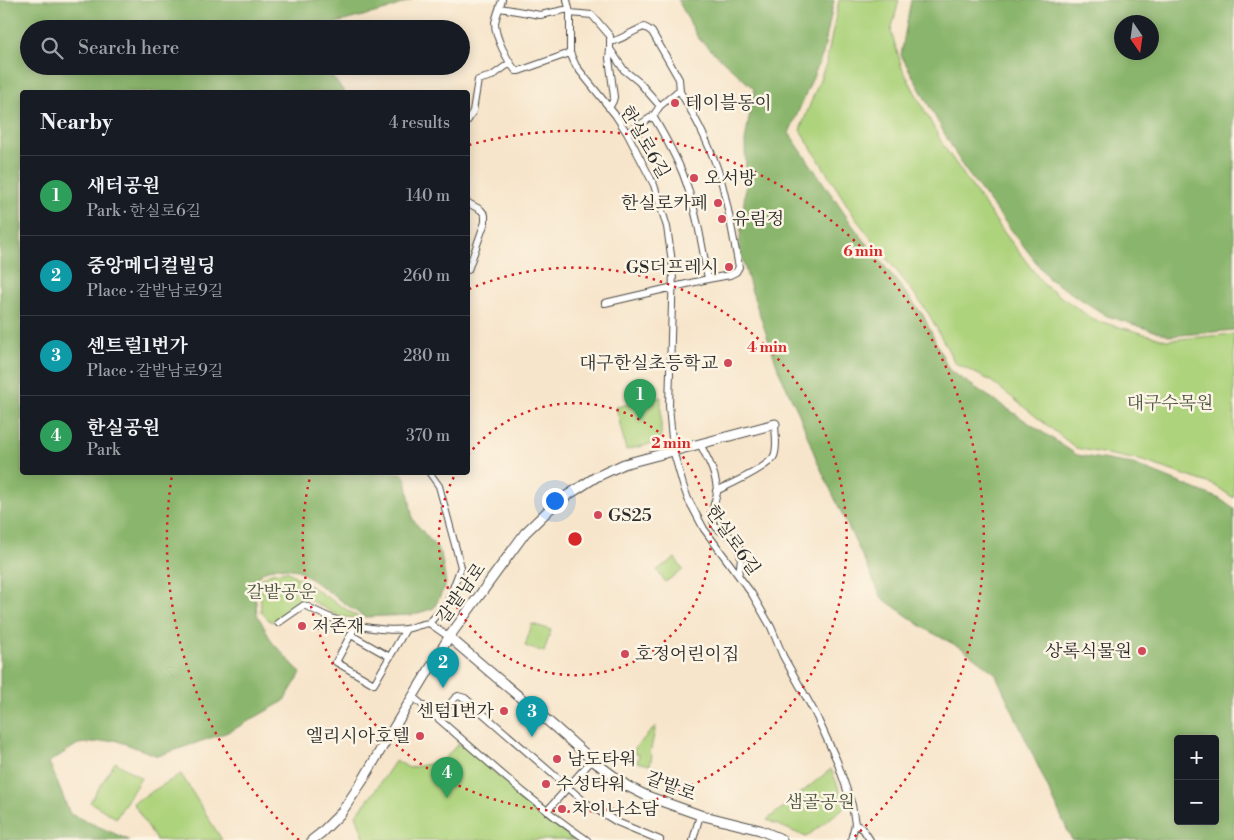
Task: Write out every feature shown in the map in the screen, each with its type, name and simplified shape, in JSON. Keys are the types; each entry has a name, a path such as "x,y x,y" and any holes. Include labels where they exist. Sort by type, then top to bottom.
{"main road":[{"name":"갈밭남로","path":"312,840 341,813 449,637 525,534 557,502 596,476 624,464 775,424"},
{"name":"갈밭로","path":"449,637 592,760 627,786 647,796 700,815 760,830 782,840"}],"street":[{"path":"502,0 495,21 496,31 510,63 516,71 570,53 569,11 566,0"},
{"path":"500,8 540,14 569,11 592,15 610,36 608,58 614,97 609,108"},
{"path":"605,303 730,275 736,272 739,267 721,181 693,112 680,91 679,79 652,32 648,29 644,27 632,31 626,37 610,42"},
{"path":"610,49 624,70 639,82 660,106"},
{"name":"한실로6길","path":"570,53 576,66 628,133 654,185 667,227 671,255 672,287 669,406 672,450 688,499 704,529 752,594 783,656 815,713 847,786 854,824 852,840"},
{"path":"470,116 473,111 478,80 492,76 510,63"},
{"path":"628,133 653,116 660,106 680,91"},
{"path":"653,116 683,173 701,241 708,279"},
{"path":"470,203 485,215 485,222 470,264"},
{"path":"716,491 768,463 774,456 776,449 775,424"},
{"path":"700,444 714,474 716,491 712,520 717,530 736,539 740,548 741,563 738,575"},
{"path":"278,623 304,605 335,620 356,625 406,629 429,623 447,604 462,567 439,486 431,475"},
{"path":"709,536 717,528"},
{"path":"429,623 449,637"},
{"path":"356,625 336,662 374,684 406,629"},
{"path":"351,635 390,657"},
{"path":"438,718 455,698 458,696 465,698 586,803 617,822 660,840"},
{"path":"413,697 547,811 587,840"},
{"path":"547,811 592,760"},
{"path":"693,840 700,815"},
{"path":"854,824 863,829 870,840"}],"green space":[{"path":"0,0 411,0 386,10 348,20 20,20 20,75 331,75 343,90 20,90 20,475 403,475 406,479 413,520 441,553 446,584 434,608 412,615 364,617 298,570 277,567 265,571 254,580 257,614 272,642 301,673 284,701 231,731 158,756 115,740 78,744 49,762 70,814 129,840 0,840"},
{"path":"678,0 834,0 823,54 789,133 853,226 923,315 949,370 1077,455 1133,464 1220,499 1234,509 1234,840 1072,840 995,673 963,649 927,630 882,598 817,461 799,414 780,374 739,248 746,183 745,141 754,89 698,38"},
{"name":"대구수목원","path":"839,0 899,0 891,31 902,68 943,145 1000,227 1044,285 1094,320 1167,340 1234,334 1234,498 1214,485 1143,461 1076,448 991,381 955,363 930,316 856,219 800,130 826,64"},
{"path":"911,0 1234,0 1234,330 1170,336 1107,316 1049,279 963,167 901,55"},
{"path":"661,397 661,433 659,442 626,450 616,407"},
{"path":"675,558 683,570 665,582 657,570"},
{"name":"갈밭공운","path":"287,571 361,619 338,616 307,598 271,622 261,612 260,579 271,573"},
{"path":"532,624 551,630 544,652 525,646"},
{"path":"656,726 650,753 652,755 650,765 637,762 639,755 634,753 635,748"},
{"path":"459,743 578,840 365,840 356,815 396,760 409,768 442,761"},
{"path":"115,762 141,778 116,818 90,802"},
{"name":"샘골공원","path":"831,769 846,806 806,837 767,820"},
{"path":"181,774 222,840 156,840 133,803"}],"place":[{"name":"테이블동이","path":"675,103"},
{"name":"오서방","path":"694,178"},
{"name":"한실로카페","path":"718,203"},
{"name":"유림정","path":"722,219"},
{"name":"GS더프레시","path":"729,267"},
{"name":"대구한실초등학교","path":"728,363"},
{"name":"새터공원","path":"640,420"},
{"name":"GS25","path":"598,515"},
{"name":"저존재","path":"302,626"},
{"name":"상록식물원","path":"1142,651"},
{"name":"호정어린이집","path":"625,654"},
{"name":"중앙메디컬빌딩","path":"443,688"},
{"name":"센텀1번가","path":"504,711"},
{"name":"엘리시아호텔","path":"420,736"},
{"name":"센트럴1번가","path":"532,737"},
{"name":"남도타워","path":"557,759"},
{"name":"수성타워","path":"546,784"},
{"name":"한실공원","path":"447,798"},
{"name":"차이나소담","path":"562,809"}]}
